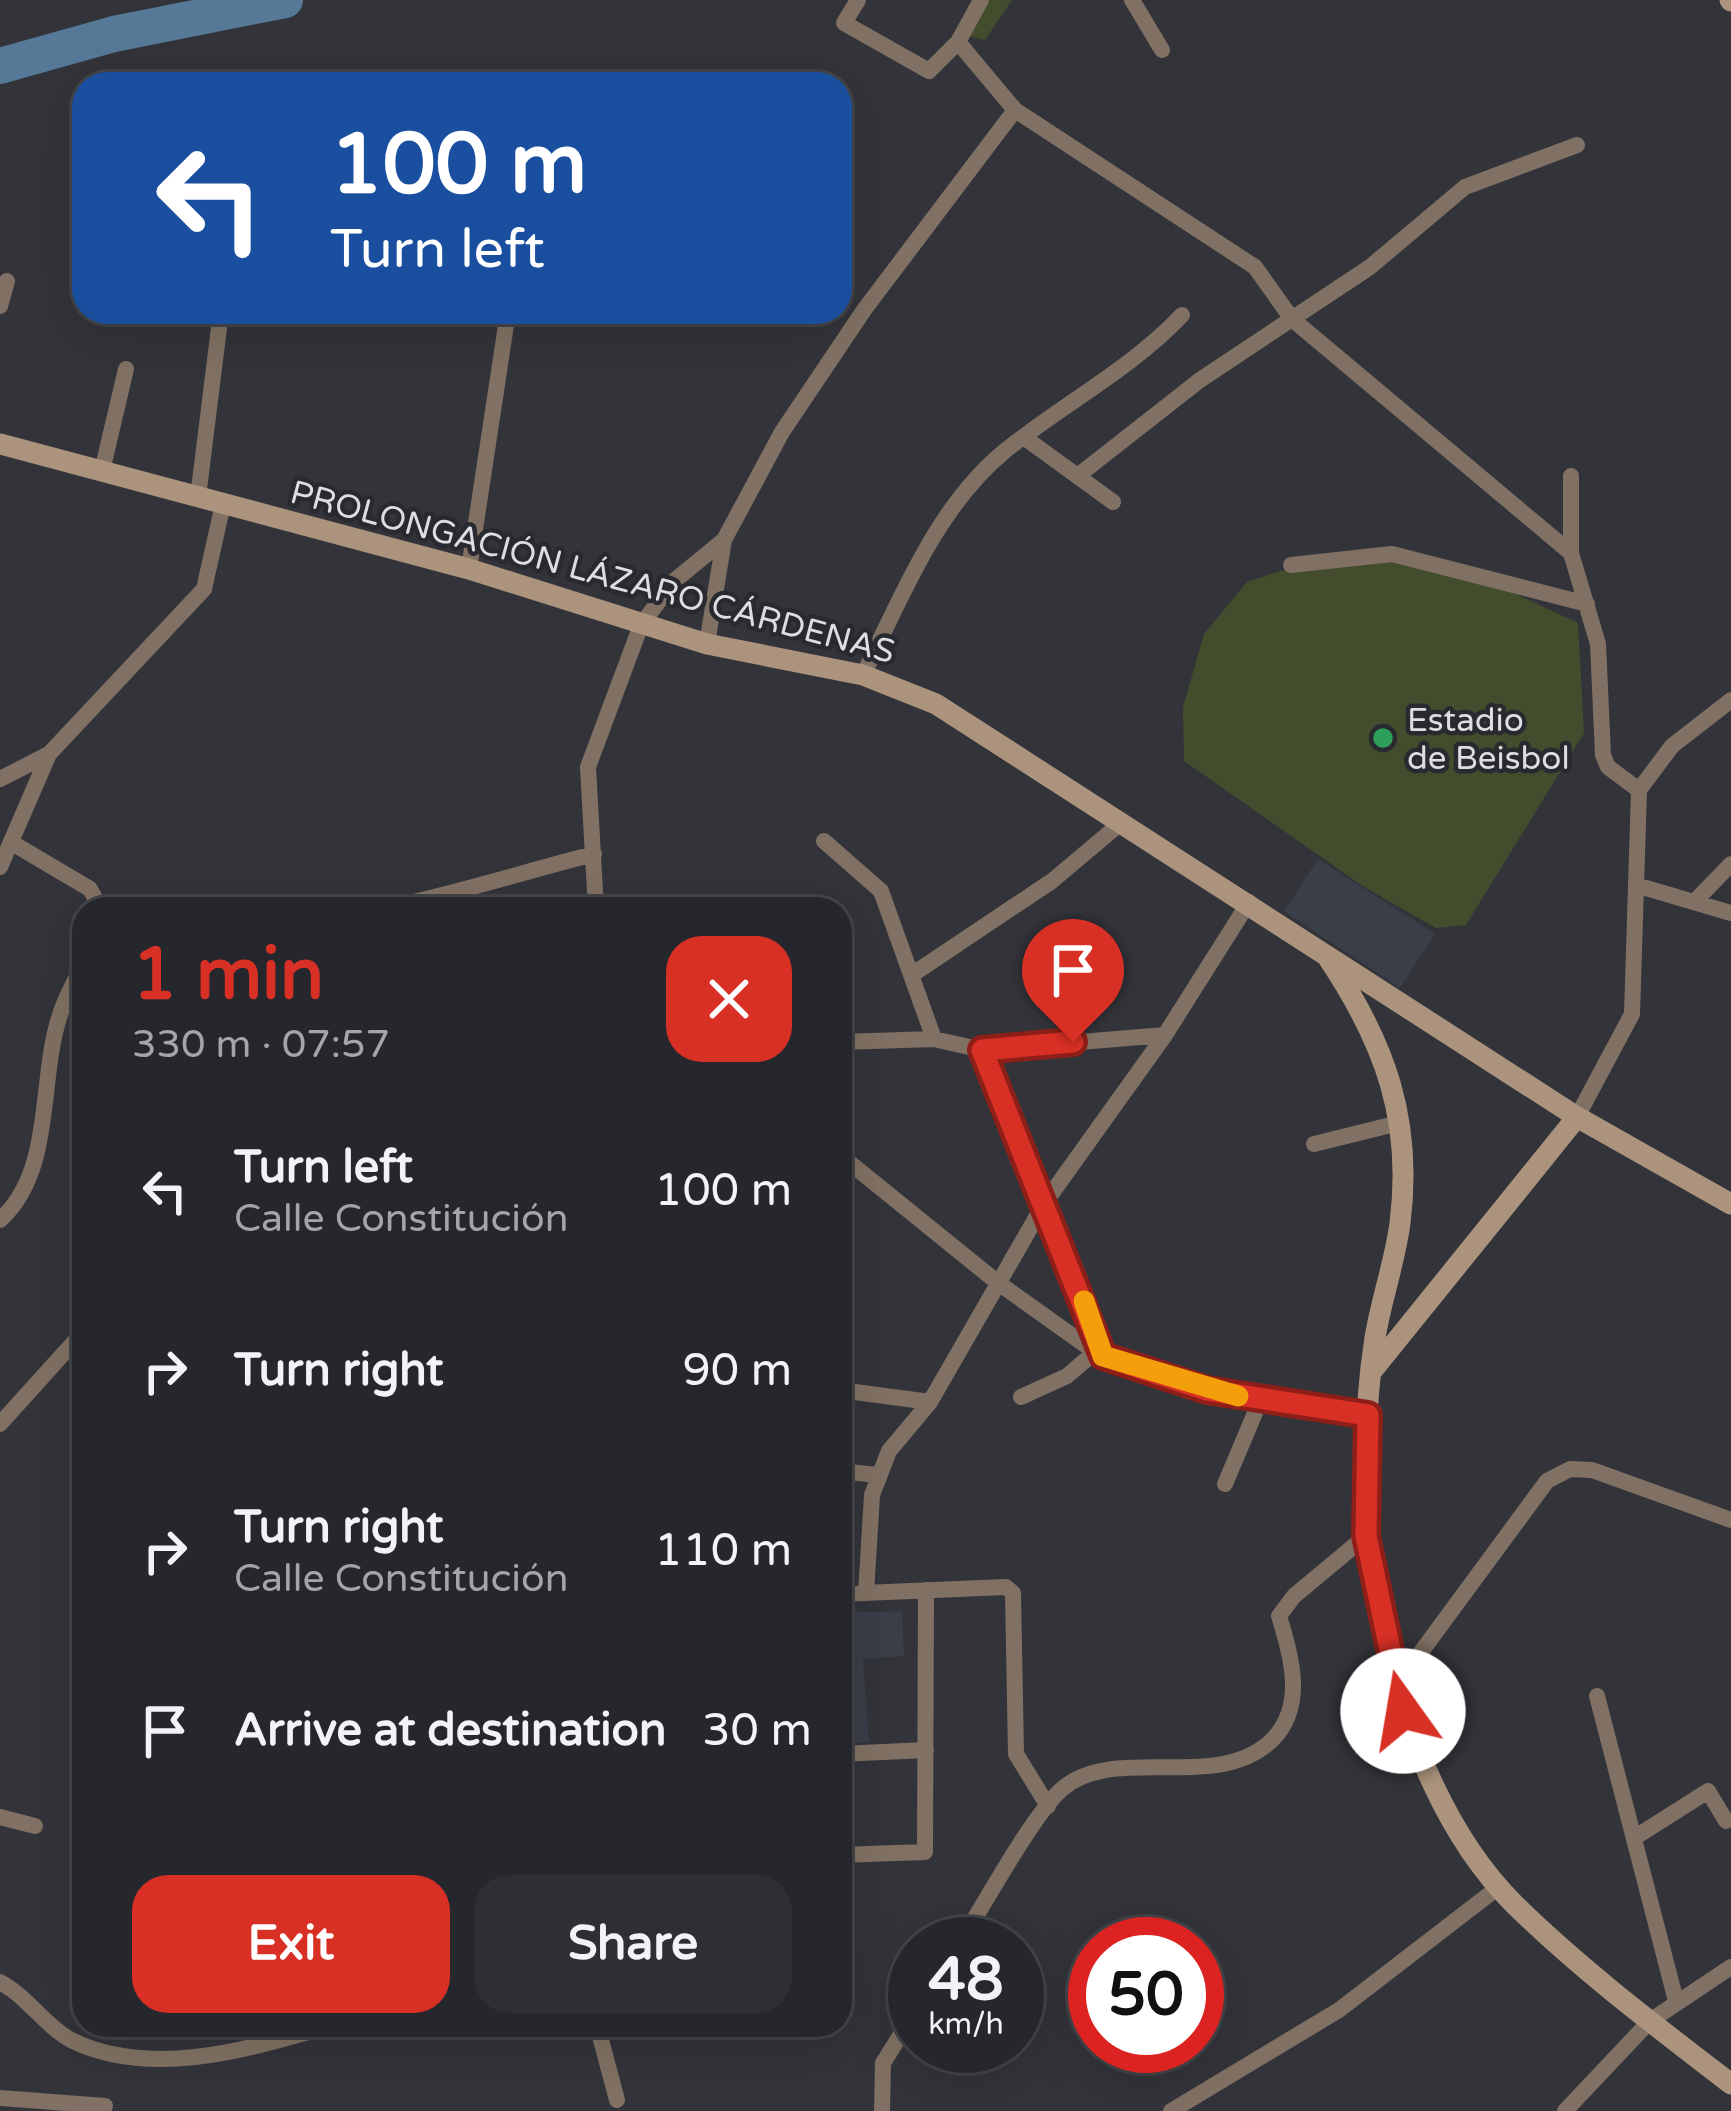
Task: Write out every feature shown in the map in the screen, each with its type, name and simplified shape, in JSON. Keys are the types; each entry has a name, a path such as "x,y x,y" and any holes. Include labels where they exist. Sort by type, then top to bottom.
{"main road":[{"name":"PROLONGACIÓN LÁZARO CÁRDENAS","path":"0,443 469,569 707,644 863,675 936,704 1321,947 1576,1117 1731,1204"},
{"path":"1321,947 1369,1018 1405,1155 1400,1226 1372,1371 1366,1536 1396,1686 1411,1735 1456,1828 1500,1886 1650,2021 1731,2084"},
{"path":"1372,1371 1576,1117"}],"street":[{"path":"858,0 844,23 929,70 958,42 981,0"},
{"path":"1132,0 1162,50"},
{"path":"958,42 1015,110 1255,267 1292,319 1571,554"},
{"path":"707,644 724,540 782,432 864,310 1015,110"},
{"path":"1080,474 1200,380 1370,267 1465,187 1577,145"},
{"path":"0,306 7,281"},
{"path":"863,675 933,536 965,492 1025,438 1154,343 1182,315"},
{"path":"198,497 220,324"},
{"path":"469,569 506,324"},
{"path":"102,471 126,369"},
{"path":"1025,438 1113,502"},
{"path":"1571,476 1571,554 1600,663 1603,755 1608,767 1639,790"},
{"path":"0,779 49,754 204,589 223,504"},
{"path":"595,897 587,767 641,625 674,581 724,540"},
{"path":"1291,565 1392,554 1587,604"},
{"path":"1576,1117 1632,1014 1639,790 1672,746 1731,700"},
{"path":"0,866 14,844 49,754"},
{"path":"913,974 1052,881 1122,822"},
{"path":"824,841 880,891 934,1039"},
{"path":"14,844 90,889 94,897"},
{"path":"472,897 506,876 593,854"},
{"path":"1694,902 1731,864"},
{"path":"1636,885 1731,913"},
{"path":"866,1593 877,1475 889,1451 930,1402 1044,1204 1165,1035 1249,902"},
{"path":"0,1220 13,1208 36,1154 59,1017 72,990"},
{"path":"852,1042 934,1039 982,1050 1165,1035"},
{"path":"982,1050 1099,1354"},
{"path":"1314,1144 1399,1123"},
{"path":"852,1165 997,1282 1099,1354 1207,1390 1368,1415"},
{"path":"0,1424 72,1344"},
{"path":"1022,1397 1067,1376 1099,1354"},
{"path":"852,1392 930,1402"},
{"path":"1226,1484 1260,1401"},
{"path":"1396,1686 1547,1481 1570,1468 1592,1470 1731,1520"},
{"path":"852,1473 877,1475"},
{"path":"976,1917 1063,1786 1104,1773 1229,1764 1258,1754 1284,1728 1294,1703 1290,1654 1279,1616 1294,1596 1366,1536"},
{"path":"852,1855 925,1852 926,1590"},
{"path":"852,1594 1010,1590 1016,1754 1048,1806"},
{"path":"1597,1696 1676,2001"},
{"path":"852,1753 926,1750"},
{"path":"1634,1838 1708,1791 1726,1821"},
{"path":"0,1817 35,1826"},
{"path":"1171,2111 1339,2010 1500,1886"},
{"path":"1565,2111 1650,2021 1731,1966"},
{"path":"0,1982 19,1992 69,2039 137,2059 244,2050 290,2037"},
{"path":"600,2037 617,2100"},
{"path":"882,2111 883,2063 888,2055"},
{"path":"0,2098 105,2106"}],"shaded area":[{"path":"1318,859 1435,934 1400,988 1284,911"},
{"path":"902,1611 904,1656 863,1659 869,1742 852,1743 852,1613"}],"green space":[{"path":"990,0 1012,0 985,40 968,36"},
{"name":"Estadio de Beisbol","path":"1338,552 1460,568 1578,623 1584,733 1466,925 1436,928 1364,887 1184,761 1183,707 1204,634 1247,582"}],"waterway":[{"path":"0,66 114,34 285,0"}],"slow traffic":[{"path":"1084,1301 1103,1356 1238,1396"}],"place":[{"name":"Estadio de Beisbol","path":"1383,738"}],"route":[{"path":"1073,1042 982,1050 1064,1246 1103,1356 1207,1390 1368,1415 1366,1536 1403,1711"}]}
